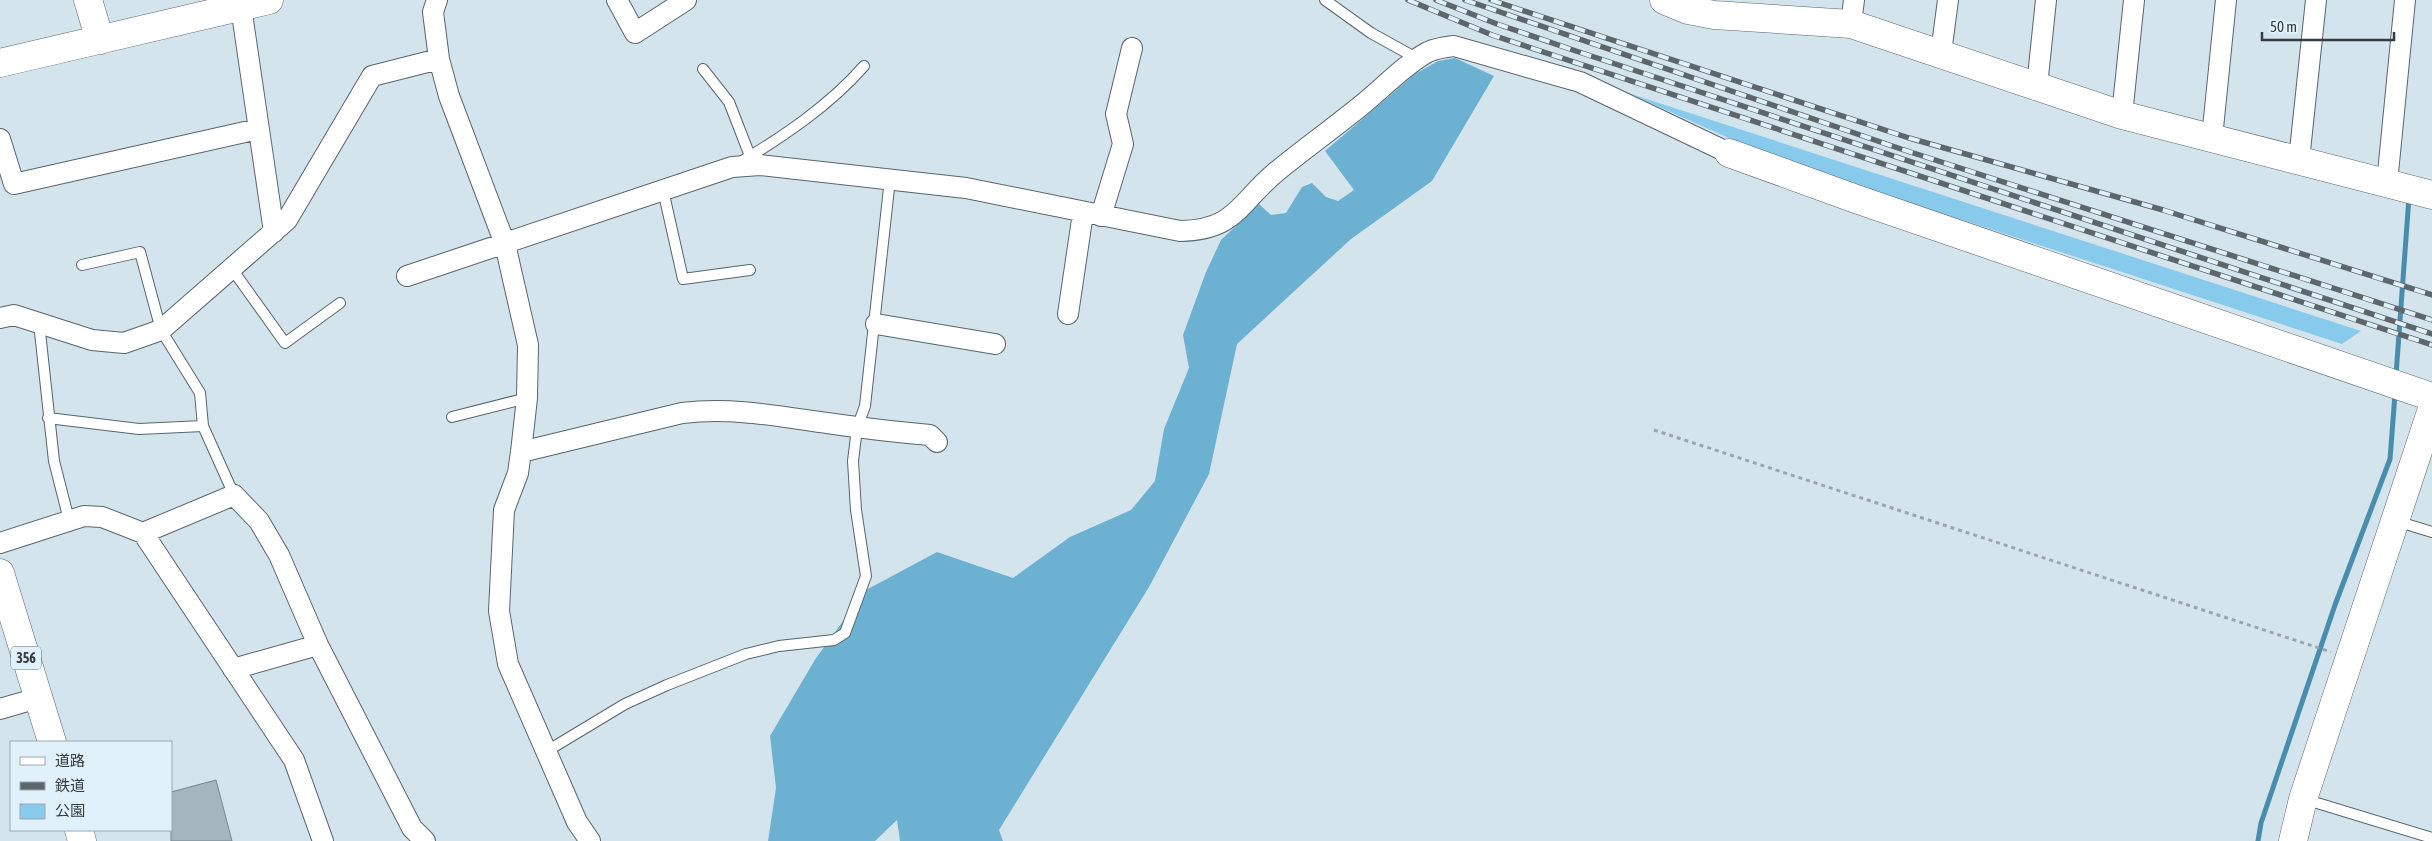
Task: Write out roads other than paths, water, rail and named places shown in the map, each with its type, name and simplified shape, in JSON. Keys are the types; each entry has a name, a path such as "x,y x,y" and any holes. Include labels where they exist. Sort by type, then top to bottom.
{"main road":[{"path":"88,0 100,40"},
{"path":"0,63 100,40 240,3 269,0"},
{"path":"1664,0 1688,10 1714,15 1853,12 1941,53 2122,115 2432,195"},
{"path":"1730,153 1865,202 2432,397"},
{"path":"2293,841 2304,799 2432,409"},
{"name":"356","path":"2,589 52,741"}],"street":[{"path":"437,0 433,12 439,59 449,96 505,244 528,345 527,398 518,473 504,510 499,610 508,664 578,822 590,841"},
{"path":"617,0 634,33 686,0"},
{"path":"1941,53 1948,0"},
{"path":"2037,86 2046,0"},
{"path":"2122,115 2134,0"},
{"path":"2212,138 2226,0"},
{"path":"2299,160 2316,0"},
{"path":"2387,183 2405,0"},
{"path":"240,3 274,232"},
{"path":"407,276 732,167 760,165 966,188 1092,215 1180,231 1202,230 1218,224 1235,214 1276,172 1418,59 1441,48 1454,46 1580,82 1730,153"},
{"path":"1068,314 1092,215 1123,144 1116,114 1132,48"},
{"path":"0,318 14,314 92,340 124,343 161,330 287,220 372,76 439,59"},
{"path":"0,139 14,184 258,129"},
{"path":"876,324 995,344"},
{"path":"521,452 682,413 707,410 735,410 857,428 930,435 938,442"},
{"path":"143,533 234,495 260,521 274,546 318,645 412,828 425,841"},
{"path":"0,543 84,516 102,517 143,533 294,760 323,841"},
{"path":"233,669 318,645"},
{"path":"0,709 38,698"}],"lane":[{"path":"1325,0 1371,33 1418,59"},
{"path":"732,167 768,146 844,89 864,66"},
{"path":"703,69 728,102 750,156"},
{"path":"547,751 625,704 746,654 779,646 834,640 845,633 866,576 856,510 853,461 857,428 865,406 876,324 890,179"},
{"path":"664,190 683,279 750,270"},
{"path":"82,264 140,252 161,330 200,393 203,426 234,495"},
{"path":"232,269 285,343 340,303"},
{"path":"40,323 48,418 54,461 69,520"},
{"path":"452,417 527,398"},
{"path":"48,418 139,429 203,426"},
{"path":"2396,521 2432,532"},
{"path":"2304,799 2432,838"}],"waterway":[{"path":"2396,375 2409,197"},
{"path":"2258,841 2261,823 2335,605 2390,459 2395,394"}],"railway":[{"path":"1408,0 1492,35 2432,345"},
{"path":"1436,0 1497,24 1573,50 2432,334"},
{"path":"1465,0 1901,149 2432,320"},
{"path":"1491,0 1909,138 2163,210 2432,295"}]}
